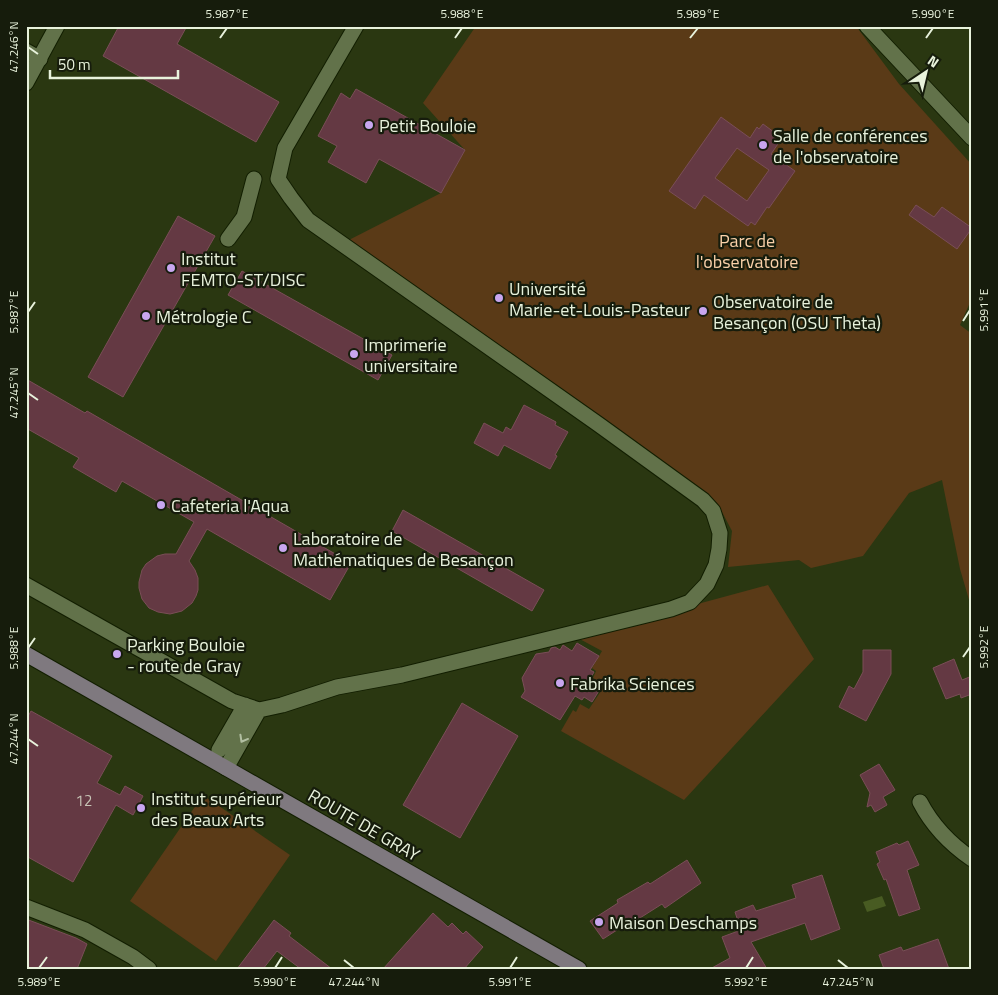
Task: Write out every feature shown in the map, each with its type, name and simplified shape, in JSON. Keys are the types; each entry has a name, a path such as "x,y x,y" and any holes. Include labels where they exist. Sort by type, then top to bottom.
{"main road":[{"name":"ROUTE DE GRAY","path":"26,654 579,969"}],"street":[{"path":"26,83 58,26"},
{"path":"26,585 232,701 252,707 282,704 337,687 402,676 671,609 690,602 707,584 716,565 720,533 713,512 703,500 308,220 278,179 284,148 356,26"},
{"path":"867,26 972,138"},
{"path":"26,51 40,59"},
{"path":"228,239 244,216 254,179"},
{"path":"219,750 252,707"},
{"path":"226,768 252,707"},
{"path":"920,802 927,816 945,837 972,859"},
{"path":"26,907 85,930 133,957 149,969"}],"green space":[{"name":"Parc de l'observatoire","path":"476,26 856,26 899,84 972,165 972,298 960,325 972,334 972,610 960,569 942,480 909,493 863,556 811,568 799,560 728,567 732,531 721,510 705,495 343,243 441,193 465,150 423,103"},
{"path":"768,585 814,659 684,800 561,731 573,710 576,712 580,704 589,709 605,685 593,678 596,671 592,668 602,651 576,637"},
{"path":"203,795 290,855 216,961 130,901"}],"shaded area":[{"path":"882,896 886,906 867,912 863,902"}],"building":[{"path":"119,26 187,26 177,44 279,102 256,142 103,56"},
{"path":"356,89 465,150 441,193 379,159 366,183 328,162 337,146 318,136 341,93 350,99"},
{"path":"721,117 750,138 757,127 759,129 763,124 782,138 771,154 795,171 755,225 751,222 748,226 704,195 695,209 669,191","holes":["737,148 769,170 747,201 715,178"]},
{"path":"916,205 934,217 942,207 972,228 957,249 909,215"},
{"name":"Métrologie C","path":"178,216 215,236 123,397 88,377"},
{"path":"242,271 392,355 378,380 228,295"},
{"path":"26,379 85,413 87,411 351,563 330,600 207,529 189,561 198,578 198,590 192,603 182,611 170,614 149,608 142,599 139,588 142,570 146,564 157,556 176,554 194,522 122,481 116,492 73,467 79,458 26,428"},
{"path":"524,405 556,422 555,425 568,432 555,455 557,456 550,469 504,445 498,456 474,443 484,423 503,433 506,427 511,430"},
{"path":"403,510 544,590 532,611 392,531"},
{"name":"Fabrika Sciences","path":"577,643 599,656 590,670 594,672 590,679 602,686 592,702 584,697 582,700 575,696 560,720 521,697 525,691 522,678 536,654 549,652 551,648 555,647 560,650 563,645 572,651"},
{"path":"863,650 891,650 891,674 866,721 839,707 849,686 854,689 863,672"},
{"path":"954,659 962,680 972,676 972,694 961,698 960,694 946,699 933,668"},
{"path":"462,703 518,736 460,838 403,805"},
{"path":"31,711 112,756 97,783 120,795 125,786 143,796 133,815 116,805 73,882 26,856 26,720"},
{"path":"879,764 895,790 883,797 887,805 875,812 871,805 867,807 870,793 860,775"},
{"path":"908,841 919,865 907,870 920,909 899,916 886,879 884,880 877,864 880,862 876,852 897,843 899,845"},
{"path":"687,860 701,883 665,908 662,904 603,939 590,921 618,903 617,900 648,882 650,884"},
{"path":"822,875 840,929 811,940 805,923 751,942 767,969 710,969 730,958 722,937 741,930 735,912 753,905 756,911 796,898 792,885"},
{"path":"433,913 448,927 452,923 463,934 466,931 483,947 464,969 383,969"},
{"path":"26,919 87,944 77,969 26,969"},
{"path":"274,920 291,933 289,936 332,969 301,969 277,951 263,969 237,969"},
{"path":"938,939 949,969 884,969 879,955 901,947 903,951"}],"place":[{"name":"Petit Bouloie","path":"369,125"},
{"name":"Salle de conférences de l'observatoire","path":"763,145"},
{"name":"Institut FEMTO-ST/DISC","path":"171,268"},
{"name":"Université Marie-et-Louis-Pasteur","path":"499,298"},
{"name":"Observatoire de Besançon (OSU Theta)","path":"703,311"},
{"name":"Métrologie C","path":"146,316"},
{"name":"Imprimerie universitaire","path":"354,354"},
{"name":"Cafeteria l'Aqua","path":"161,505"},
{"name":"Laboratoire de Mathématiques de Besançon","path":"283,548"},
{"name":"Parking Bouloie - route de Gray","path":"117,654"},
{"name":"Fabrika Sciences","path":"560,683"},
{"name":"Institut supérieur des Beaux Arts","path":"141,808"},
{"name":"Maison Deschamps","path":"599,922"}]}
